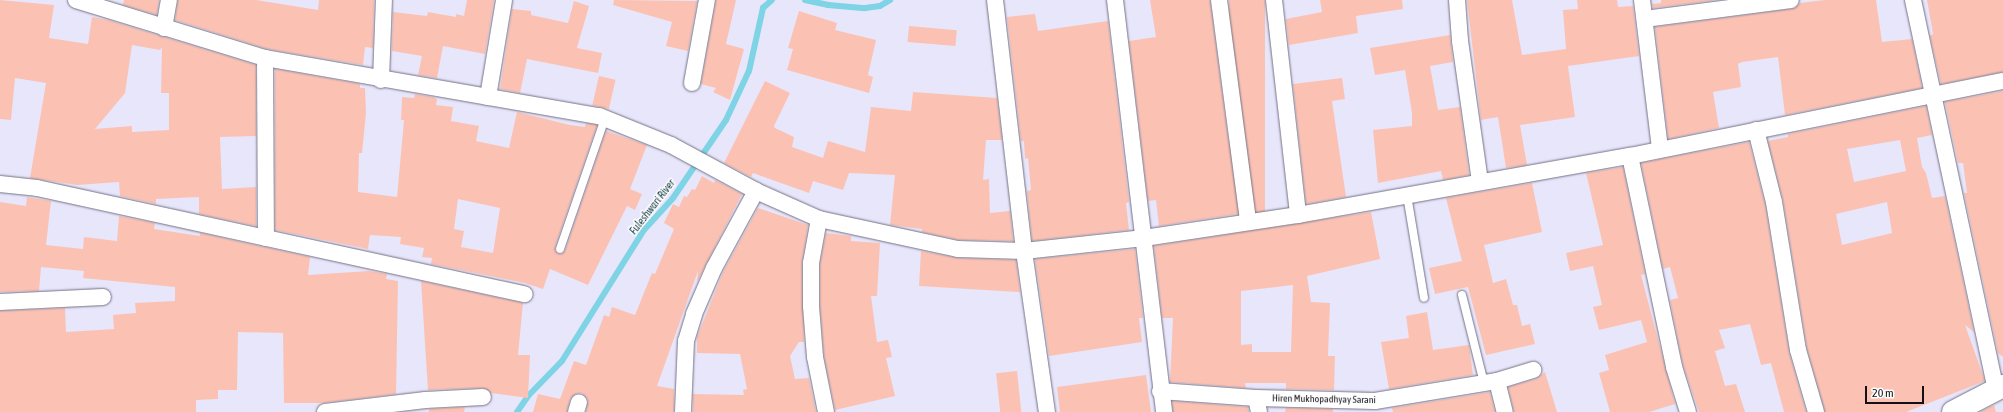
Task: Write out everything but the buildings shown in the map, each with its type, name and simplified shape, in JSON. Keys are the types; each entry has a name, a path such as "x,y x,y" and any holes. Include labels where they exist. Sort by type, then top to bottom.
{"street":[{"path":"76,0 265,58 382,80 605,118 671,145 756,191 819,219 958,249 1024,250 1144,238 1248,221 1298,215 1630,156 2003,81"},
{"path":"164,28 169,0"},
{"path":"382,80 384,0"},
{"path":"488,97 504,0"},
{"path":"692,83 707,0"},
{"path":"995,0 1024,250 1047,412"},
{"path":"1115,0 1144,238 1160,391 1164,412"},
{"path":"1219,0 1248,221"},
{"path":"1274,0 1298,215"},
{"path":"1457,0 1460,42 1480,182"},
{"path":"1642,0 1660,149"},
{"path":"1644,19 1791,0"},
{"path":"1914,0 2000,388 1963,410"},
{"path":"265,58 266,238"},
{"path":"1756,130 1774,202 1798,350 1816,412"},
{"path":"1630,156 1674,367 1688,412"},
{"path":"0,184 37,188 525,294"},
{"path":"683,412 686,341 694,314 714,268 756,191"},
{"path":"819,219 811,263 811,314 815,357 826,412"},
{"path":"0,302 103,297"},
{"name":"Hiren Mukhopadhyay Sarani","path":"1160,391 1257,405 1377,406 1490,382 1533,370"},
{"path":"1490,382 1505,412"},
{"path":"325,412 424,400 483,397"}],"lane":[{"path":"560,249 605,118"},
{"path":"1407,196 1424,298"},
{"path":"1462,295 1490,382"}],"waterway":[{"name":"Fuleshwari River","path":"517,412 529,395 562,361 644,230 673,198 726,120 749,71 763,8 772,0"},
{"name":"Fuleshwari River","path":"805,0 828,5 865,8 880,6 890,0"}]}
